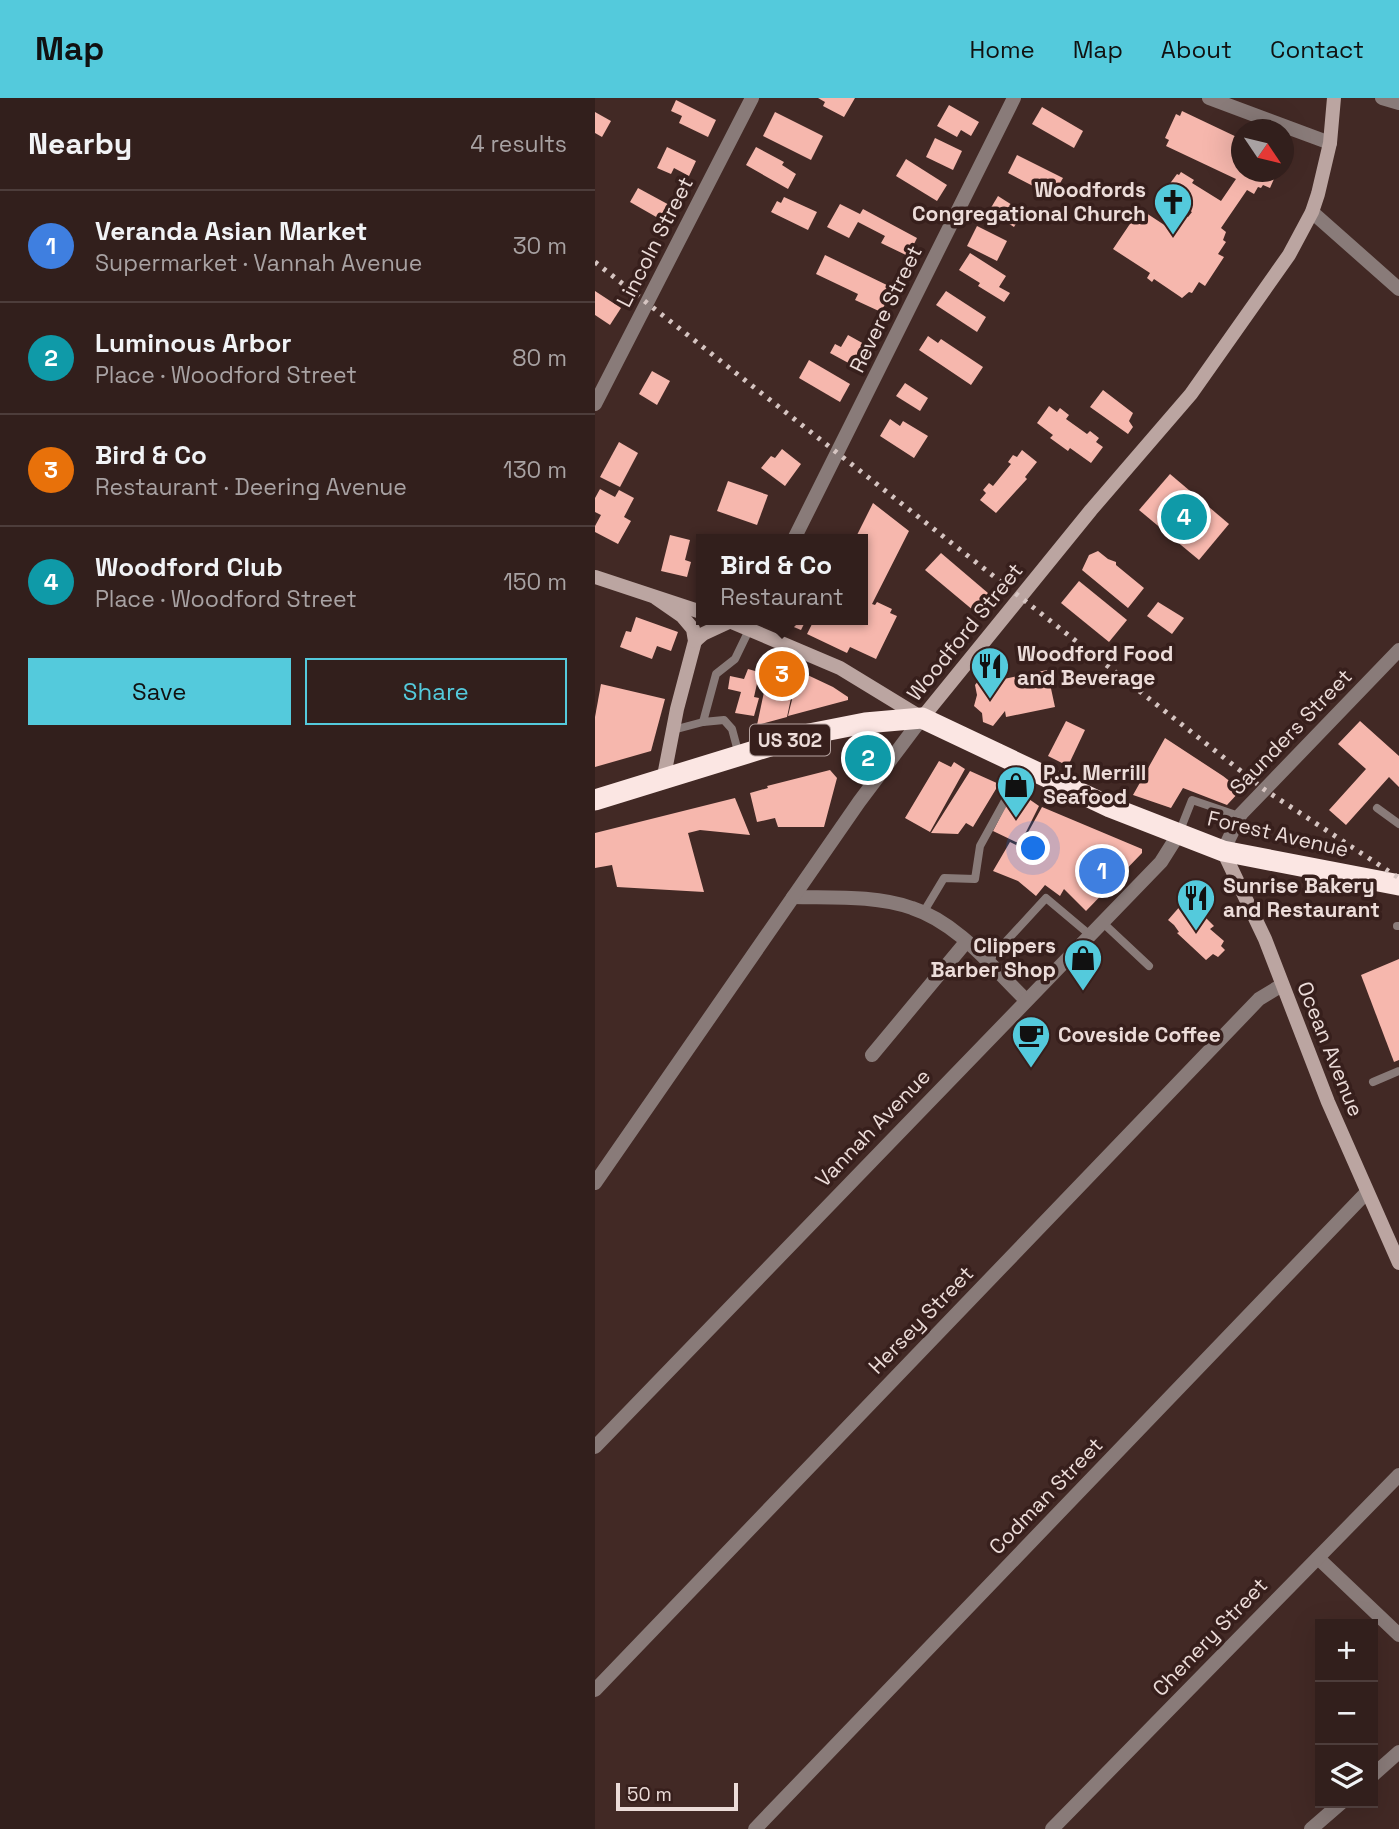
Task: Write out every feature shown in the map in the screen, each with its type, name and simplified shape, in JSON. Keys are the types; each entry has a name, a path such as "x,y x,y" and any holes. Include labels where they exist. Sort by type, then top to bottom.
{"highway":[{"name":"US 302","path":"595,800 809,734 859,724 922,718"},
{"name":"Forest Avenue","path":"922,718 1110,807 1223,851 1399,884"}],"main road":[{"name":"Woodford Street","path":"922,718 1091,510 1191,394 1289,255 1312,212 1330,143 1334,98"},
{"path":"595,577 696,610"},
{"path":"656,598 682,616 693,629 695,641 663,781"},
{"path":"695,641 720,625"},
{"path":"754,625 840,668 922,718"},
{"name":"Ocean Avenue","path":"1223,851 1265,939 1367,1192 1394,1238 1399,1263"}],"street":[{"name":"Lincoln Street","path":"595,404 752,98"},
{"name":"Revere Street","path":"796,534 1014,98"},
{"path":"1209,98 1330,143"},
{"path":"1382,98 1399,103"},
{"path":"1312,212 1399,289"},
{"name":"Saunders Street","path":"1223,851 1239,817 1399,650"},
{"name":"Woodford Street","path":"595,1183 893,754 922,718"},
{"name":"Vannah Avenue","path":"595,1447 1166,857 1178,835"},
{"path":"793,897 894,903 923,913 945,924 1026,1000"},
{"path":"872,1055 965,942"},
{"name":"Hersey Street","path":"595,1690 1259,999 1282,985"},
{"name":"Codman Street","path":"755,1829 1367,1192"},
{"name":"Chenery Street","path":"1052,1829 1399,1475"},
{"path":"1318,1558 1399,1635"},
{"path":"1378,1771 1399,1752"},
{"path":"1311,1829 1336,1808"}],"lane":[{"path":"703,722 716,674 735,659 752,625"},
{"path":"673,730 724,720 733,729 739,755"},
{"path":"923,913 944,878 975,879 980,846 1023,768"},
{"path":"1178,835 1192,800 1239,817"},
{"path":"1377,808 1399,824"},
{"path":"987,962 1046,898 1090,934"},
{"path":"1102,922 1149,966"},
{"path":"1373,1082 1399,1071"}],"building":[{"path":"818,98 855,98 844,117 823,106 825,102"},
{"path":"676,100 716,120 708,137 679,123 682,116 671,111"},
{"path":"949,105 979,122 971,136 961,130 957,137 937,126"},
{"path":"1042,107 1083,131 1074,148 1032,124"},
{"name":"Woodfords Congregational Church","path":"1182,111 1231,134 1231,177 1166,146 1169,140 1165,138 1176,114 1180,116"},
{"path":"595,112 611,121 602,137 595,133"},
{"path":"775,112 823,136 811,160 763,136"},
{"path":"935,138 962,151 953,170 926,157"},
{"path":"667,147 696,161 689,176 674,168 671,174 657,168"},
{"path":"756,147 784,162 782,165 796,174 788,189 746,165"},
{"path":"1017,155 1063,178 1056,190 1036,180 1033,186 1008,173"},
{"path":"906,159 947,185 937,201 896,176"},
{"name":"Woodfords Congregational Church","path":"1181,172 1194,180 1192,183 1221,201 1234,182 1273,182 1270,188 1263,185 1258,187 1254,194 1247,190 1221,228 1226,232 1223,240 1226,242 1218,254 1224,257 1205,286 1199,282 1192,293 1189,292 1182,298 1154,279 1152,282 1147,278 1150,273 1113,249 1140,209 1172,230 1183,214 1188,217 1192,212 1164,197 1163,193"},
{"path":"638,188 673,207 665,222 630,202"},
{"path":"998,196 1023,212 1014,227 989,211"},
{"path":"784,197 817,212 808,230 771,212 777,201 781,203"},
{"path":"840,204 860,214 863,209 917,238 908,256 881,243 885,236 858,222 849,238 827,227"},
{"path":"977,226 1007,241 997,261 967,246"},
{"path":"970,253 1006,276 999,287 1010,293 1004,302 959,270"},
{"path":"825,255 893,288 881,312 855,300 858,294 816,274"},
{"path":"595,291 621,308 610,325 595,315"},
{"path":"946,291 986,317 977,332 936,305"},
{"path":"848,335 866,345 854,366 830,353 835,344 841,347"},
{"path":"928,336 938,343 941,339 983,367 971,385 919,350"},
{"path":"809,360 850,384 840,402 799,378"},
{"path":"652,371 670,381 657,405 639,394"},
{"path":"905,383 928,398 920,411 896,396"},
{"path":"1103,390 1133,413 1129,421 1133,427 1128,434 1090,407"},
{"path":"1049,406 1057,412 1060,408 1069,415 1066,419 1087,434 1090,431 1099,438 1096,442 1103,447 1091,463 1050,438 1053,435 1037,423"},
{"path":"890,419 900,426 903,421 928,436 914,458 880,436"},
{"path":"619,442 638,453 620,487 600,477"},
{"path":"782,449 801,464 785,486 761,468 771,456 775,458"},
{"path":"1022,450 1037,462 1025,477 1027,479 996,513 980,500 986,493 983,490 989,483 993,486 1011,464 1008,462 1013,455 1017,457"},
{"path":"1170,474 1229,524 1199,560 1139,510"},
{"path":"728,481 768,495 757,525 717,511"},
{"path":"600,489 615,497 619,490 634,498 624,517 631,521 618,544 595,532 601,515 595,512 595,498"},
{"path":"873,503 909,531 872,604 877,602 892,609 890,613 897,616 876,659 850,647 847,653 807,634 812,625 868,625 868,534 858,534"},
{"path":"670,535 690,540 685,560 691,562 687,577 661,571"},
{"path":"1098,551 1116,562 1116,565 1144,588 1128,608 1082,570 1089,555"},
{"path":"941,553 995,599 980,616 925,570"},
{"path":"1079,581 1127,620 1109,642 1061,603"},
{"path":"1158,602 1184,618 1172,634 1147,616"},
{"path":"636,617 678,632 671,651 657,646 652,659 620,647 626,631 631,632"},
{"path":"789,625 804,625 801,630"},
{"path":"771,659 797,670 787,717 757,725"},
{"path":"748,669 762,673 754,697 759,698 754,716 735,713 741,692 728,689 730,676 744,679"},
{"path":"1047,670 1055,707 1006,717 1005,711 993,726 983,722 982,713 974,706 977,695 975,685 983,675 989,680 993,675 999,680"},
{"path":"799,671 833,687 848,697 848,700 788,716"},
{"path":"601,684 665,699 651,751 595,767 595,717"},
{"path":"1066,721 1085,730 1068,766 1048,756"},
{"path":"1360,721 1399,756 1399,787 1389,777 1346,825 1329,810 1366,769 1338,744"},
{"path":"1165,738 1241,790 1227,805 1183,788 1171,808 1133,795"},
{"path":"939,761 951,767 954,762 965,769 930,832 905,818"},
{"path":"830,770 837,778 824,827 778,827 775,818 757,822 750,793"},
{"path":"970,771 999,784 973,827 966,823 958,834 931,833"},
{"name":"P.J. Merrill Seafood","path":"1012,794 1026,797 1039,806 1020,844 993,831"},
{"path":"735,798 750,835 700,830 688,833 704,892 617,887 612,865 595,868 595,833"},
{"path":"1042,807 1142,849 1142,853 1086,911 1064,889 1060,896 1045,885 1036,896 1018,881 993,871 1010,842 1020,847"},
{"name":"Sunrise Bakery and Restaurant","path":"1182,904 1202,923 1206,918 1214,926 1210,929 1224,941 1221,946 1225,950 1218,957 1213,954 1206,960 1177,933 1179,932 1168,920"},
{"path":"1399,959 1399,1060 1394,1062 1361,975"}],"railway":[{"path":"595,262 1265,790 1399,878"}],"place":[{"name":"Woodfords Congregational Church","path":"1173,236"},
{"name":"Woodford Club","path":"1184,517"},
{"name":"Bird & Co","path":"782,674"},
{"name":"Woodford Food and Beverage","path":"990,700"},
{"name":"Luminous Arbor","path":"868,758"},
{"name":"P.J. Merrill Seafood","path":"1016,819"},
{"name":"Veranda Asian Market","path":"1102,871"},
{"name":"Sunrise Bakery and Restaurant","path":"1196,932"},
{"name":"Clippers Barber Shop","path":"1083,992"},
{"name":"Coveside Coffee","path":"1031,1069"}]}
